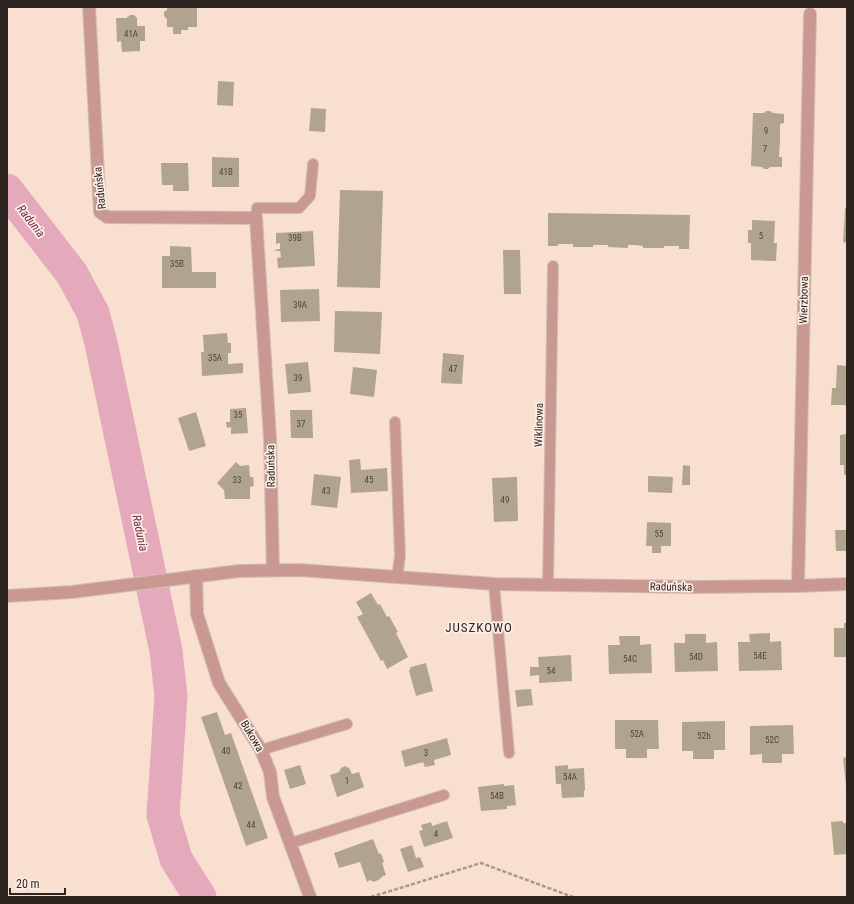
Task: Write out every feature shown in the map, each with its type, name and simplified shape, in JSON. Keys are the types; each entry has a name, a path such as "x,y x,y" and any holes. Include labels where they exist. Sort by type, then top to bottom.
{"street":[{"name":"Raduńska","path":"89,7 100,212 107,217 256,218 270,438 274,570"},
{"name":"Wierzbowa","path":"798,586 810,14"},
{"name":"Raduńska","path":"7,596 72,592 239,571 274,570 299,570 494,584 695,587 847,584"},
{"name":"Bukowa","path":"196,576 198,614 219,683 261,750 270,772 273,798 310,897"}],"lane":[{"path":"256,218 257,208 299,208 310,196 313,164"},
{"name":"Wiklinowa","path":"548,585 554,266"},
{"path":"395,422 400,556 397,578"},
{"path":"494,584 509,753"},
{"path":"261,750 347,724"},
{"path":"291,843 444,795"}],"path":[{"path":"371,897 481,863 573,897"}],"building":[{"path":"167,7 197,7 197,27 188,27 188,30 181,30 181,34 173,34 173,27 167,27 167,19 164,16 164,12 167,10"},
{"path":"130,15 134,15 137,18 137,26 145,26 145,41 140,41 140,51 122,52 121,41 117,42 116,18 126,18"},
{"path":"218,81 234,82 233,106 217,105"},
{"path":"311,108 326,109 325,132 309,131"},
{"path":"766,111 784,114 784,123 780,124 779,157 782,157 782,167 770,167 768,169 764,169 762,167 751,166 753,113 764,113"},
{"path":"212,157 239,158 239,187 212,187"},
{"path":"161,163 188,163 189,191 173,191 173,185 162,185"},
{"path":"340,190 383,191 380,288 337,287"},
{"path":"845,208 847,208 847,243 843,242"},
{"path":"548,213 690,215 689,249 679,249 679,246 643,248 643,246 636,245 628,245 628,248 608,247 608,245 573,247 573,244 548,246"},
{"path":"752,220 775,221 774,243 777,243 776,261 751,260 751,243 748,243 748,230 752,230"},
{"path":"313,231 315,266 278,268 277,258 281,257 280,251 275,251 280,249 280,243 276,244 276,233"},
{"path":"170,246 191,247 192,272 216,272 216,288 162,288 162,256 170,256"},
{"path":"503,250 520,250 521,294 504,294"},
{"path":"319,289 320,321 281,322 280,290"},
{"path":"335,311 382,312 380,354 334,352"},
{"path":"227,333 228,343 231,343 231,353 228,353 228,364 243,363 243,373 202,376 201,352 204,352 203,335"},
{"path":"443,353 464,355 462,384 441,383"},
{"path":"308,362 311,392 288,394 285,364"},
{"path":"837,365 847,366 847,405 831,405 832,388 836,388"},
{"path":"353,367 377,370 374,397 350,394"},
{"path":"246,408 248,433 231,434 231,427 227,428 226,422 230,422 230,409"},
{"path":"290,410 312,410 313,438 291,438"},
{"path":"196,412 206,446 189,451 178,418"},
{"path":"847,434 847,475 844,475 844,465 840,465 840,435"},
{"path":"360,459 361,470 387,468 388,491 351,493 349,460"},
{"path":"236,462 240,466 249,465 250,477 253,477 254,486 250,487 250,499 225,499 224,490 217,483"},
{"path":"683,465 690,466 690,485 682,485"},
{"path":"314,474 341,477 337,508 311,505"},
{"path":"648,476 673,477 672,493 648,492"},
{"path":"517,477 518,521 494,522 492,478"},
{"path":"647,522 671,523 671,546 661,546 661,553 652,553 652,546 646,546"},
{"path":"835,530 847,530 847,551 836,551"},
{"path":"371,593 378,605 380,604 387,617 389,616 398,632 396,633 408,657 387,669 383,660 386,658 381,661 357,617 363,614 356,602"},
{"path":"844,623 847,623 846,657 834,657 834,628 844,628"},
{"path":"770,633 770,642 781,641 782,670 739,671 738,642 750,642 749,634"},
{"path":"685,634 706,634 706,643 717,642 718,671 675,672 674,643 685,643"},
{"path":"619,636 640,636 640,645 651,644 652,673 609,674 608,645 620,645"},
{"path":"571,655 572,681 539,683 539,675 530,676 530,667 539,667 538,657"},
{"path":"426,663 433,691 416,696 409,671 411,667"},
{"path":"531,689 533,705 517,707 515,690"},
{"path":"217,712 225,735 231,733 268,838 246,846 201,717"},
{"path":"615,720 658,720 659,749 647,749 647,758 626,758 626,749 615,749"},
{"path":"725,721 725,750 714,750 714,759 693,759 693,751 682,751 682,722"},
{"path":"793,725 794,754 782,754 782,763 762,763 762,754 750,755 750,726"},
{"path":"447,738 451,755 434,760 435,765 425,767 423,762 405,767 401,751"},
{"path":"847,757 847,785 846,785 843,758"},
{"path":"300,765 306,784 290,789 284,770"},
{"path":"568,765 568,769 584,768 584,797 562,798 561,784 556,784 555,766"},
{"path":"345,766 349,768 352,774 359,772 364,787 337,797 330,775 339,772 341,768"},
{"path":"504,784 504,786 514,785 516,805 507,806 507,809 481,811 478,787"},
{"path":"447,821 453,838 424,847 419,831 423,830 421,825 431,822 432,826"},
{"path":"843,821 843,823 847,823 847,854 834,855 831,822"},
{"path":"373,839 379,854 381,853 384,862 382,863 386,875 374,882 370,880 367,882 360,862 339,868 334,853"},
{"path":"412,845 416,858 420,857 424,867 408,872 400,849"}],"waterway":[{"name":"Radunia","path":"7,190 72,274 93,313 101,343 166,651 171,696 163,815 176,859 200,897"}],"district":[{"name":"JUSZKOWO","path":"479,627"}]}
